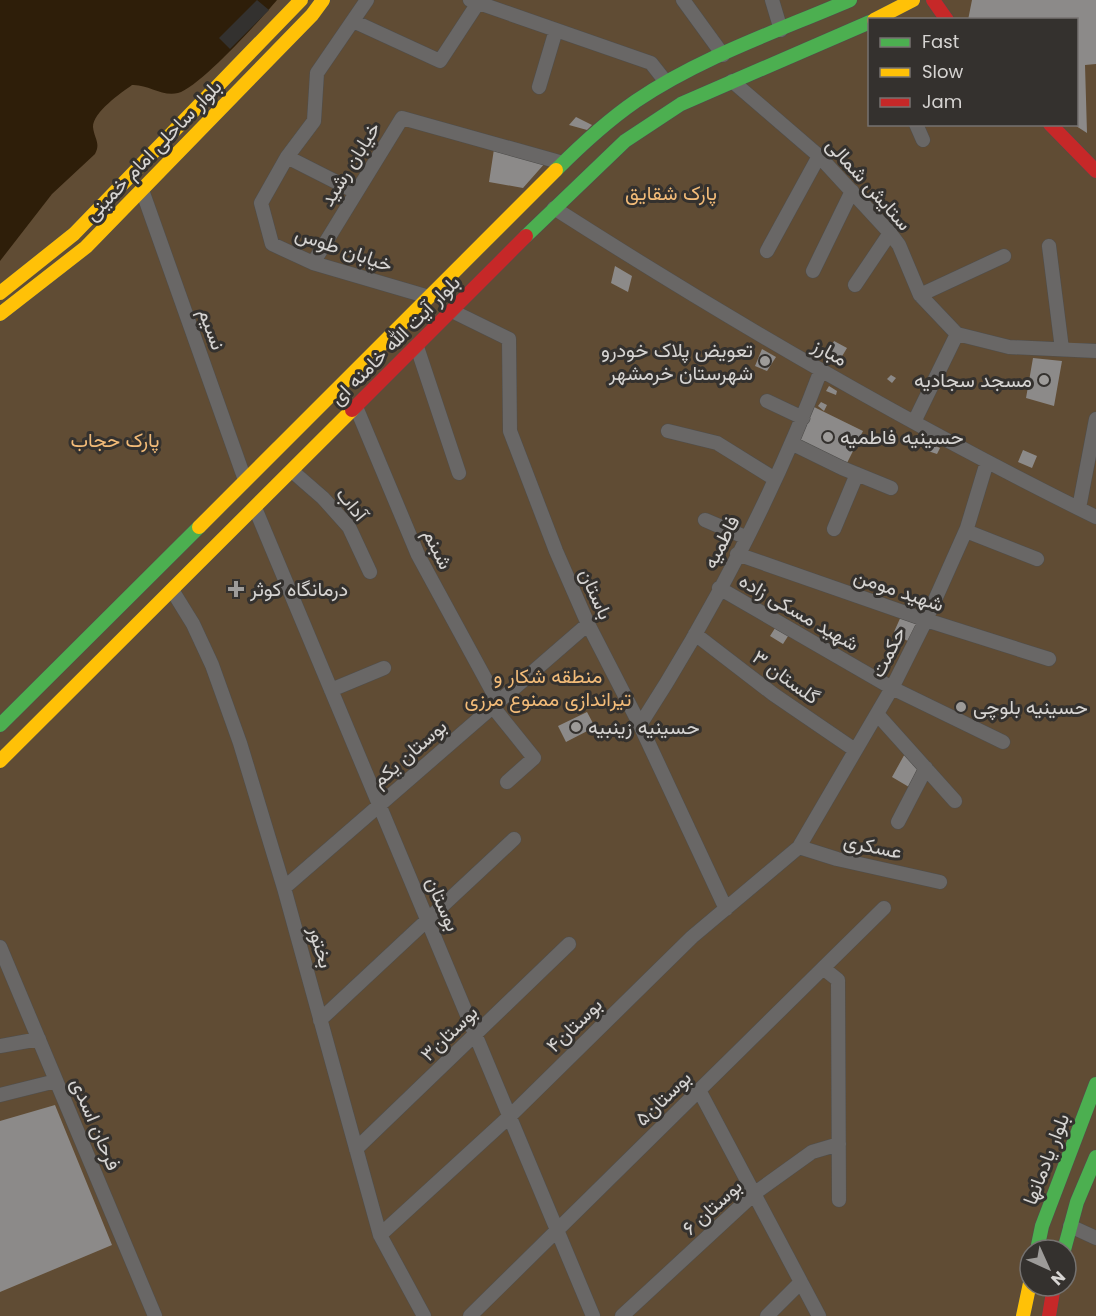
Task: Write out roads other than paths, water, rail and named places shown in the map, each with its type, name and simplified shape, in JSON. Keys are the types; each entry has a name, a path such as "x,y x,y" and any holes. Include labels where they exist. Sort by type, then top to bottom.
{"main road":[{"name":"بلوار ساحلی امام خمینی","path":"0,293 74,234 302,0"},
{"name":"بلوار ساحلی امام خمینی","path":"0,314 86,247 312,15 323,0"},
{"name":"بلوار آیت الله خامنه ای","path":"0,725 563,163 635,102 666,82 850,0"},
{"path":"878,18 913,0"},
{"path":"933,0 946,18"},
{"name":"بلوار آیت الله خامنه ای","path":"0,761 554,208 625,141 681,104 868,23"},
{"path":"1052,126 1096,171"},
{"name":"بلوار یادمانها","path":"1040,1238 1096,1084"},
{"path":"1067,1238 1077,1202 1096,1157"},
{"path":"1023,1316 1027,1298"},
{"path":"1049,1316 1052,1298"}],"street":[{"name":"خیابان طوس","path":"367,0 317,73 314,122 286,157 261,203 272,244 313,263 429,297"},
{"path":"683,0 723,55"},
{"path":"772,0 781,30"},
{"path":"352,21 440,61 474,1 651,63 666,82"},
{"path":"539,87 556,30"},
{"name":"ستایش شمالی","path":"732,81 819,156 890,233 899,245 920,295 957,334"},
{"name":"خیابان رشید","path":"313,263 402,118 563,163"},
{"path":"917,126 923,140"},
{"path":"767,251 819,156"},
{"path":"286,157 356,192"},
{"name":"نسیم","path":"142,190 245,480"},
{"path":"813,271 852,192"},
{"name":"مبارز","path":"554,208 709,307 987,462 1096,517"},
{"path":"855,285 890,233"},
{"path":"1049,246 1062,349"},
{"path":"920,295 1004,256"},
{"name":"باستان","path":"452,311 509,339 510,430 556,551 588,624 640,725 726,909"},
{"path":"914,422 957,334 1009,346 1096,351"},
{"path":"417,347 459,473"},
{"name":"فاطمیه","path":"640,725 695,634 737,554 793,444 821,370"},
{"path":"767,401 803,418"},
{"name":"شبنم","path":"356,407 418,555 495,705 534,758 507,782"},
{"path":"1079,508 1096,418"},
{"path":"669,431 717,444 775,478"},
{"path":"793,444 891,488"},
{"name":"حکمت","path":"799,847 877,714 926,620 966,531 987,462"},
{"name":"آداب","path":"292,471 323,498 349,527 370,572"},
{"path":"834,529 857,474"},
{"name":"بوستان","path":"255,508 429,919 593,1316"},
{"path":"705,520 745,537"},
{"path":"966,531 1037,559"},
{"name":"شهید مومن","path":"737,554 926,620 1049,659"},
{"name":"شهید مسکی زاده","path":"719,588 891,688 1003,742"},
{"name":"بختور","path":"172,590 193,624 212,665 240,743 284,888 380,1235 424,1316"},
{"name":"بوستان یکم","path":"284,888 588,624"},
{"name":"گلستان ۳","path":"695,634 773,694 855,750"},
{"path":"331,690 384,668"},
{"path":"877,714 955,801"},
{"path":"898,822 926,768"},
{"path":"321,1020 514,840"},
{"name":"بوستان۴","path":"380,1235 510,1116 692,937 799,847"},
{"name":"عسکری","path":"799,847 837,859 940,882"},
{"name":"بوستان۵","path":"470,1316 556,1228 884,908"},
{"name":"بوستان۳","path":"356,1149 569,944"},
{"name":"فرحان اسدی","path":"0,947 7,982 39,1039 155,1316"},
{"path":"823,968 838,980 839,1200"},
{"path":"0,1046 39,1039"},
{"path":"0,1095 56,1081"},
{"path":"699,1090 819,1316"},
{"name":"بوستان ۶","path":"622,1316 755,1193 812,1152 839,1144"},
{"path":"1070,1227 1096,1238"},
{"path":"767,1316 801,1282"}],"place":[{"name":"تعویض پلاک خودرو شهرستان خرمشهر","path":"765,361"},
{"name":"مسجد سجادیه","path":"1044,380"},
{"name":"حسینیه فاطمیه","path":"828,437"},
{"name":"درمانگاه کوثر","path":"236,589"},
{"name":"حسینیه بلوچی","path":"961,707"},
{"name":"حسینیه زینبیه","path":"576,727"}],"park label":[{"name":"پارک شقایق","path":"671,193"},
{"name":"پارک حجاب","path":"115,440"},
{"name":"منطقه شکار و تیراندازی ممنوع مرزی","path":"548,688"}]}
